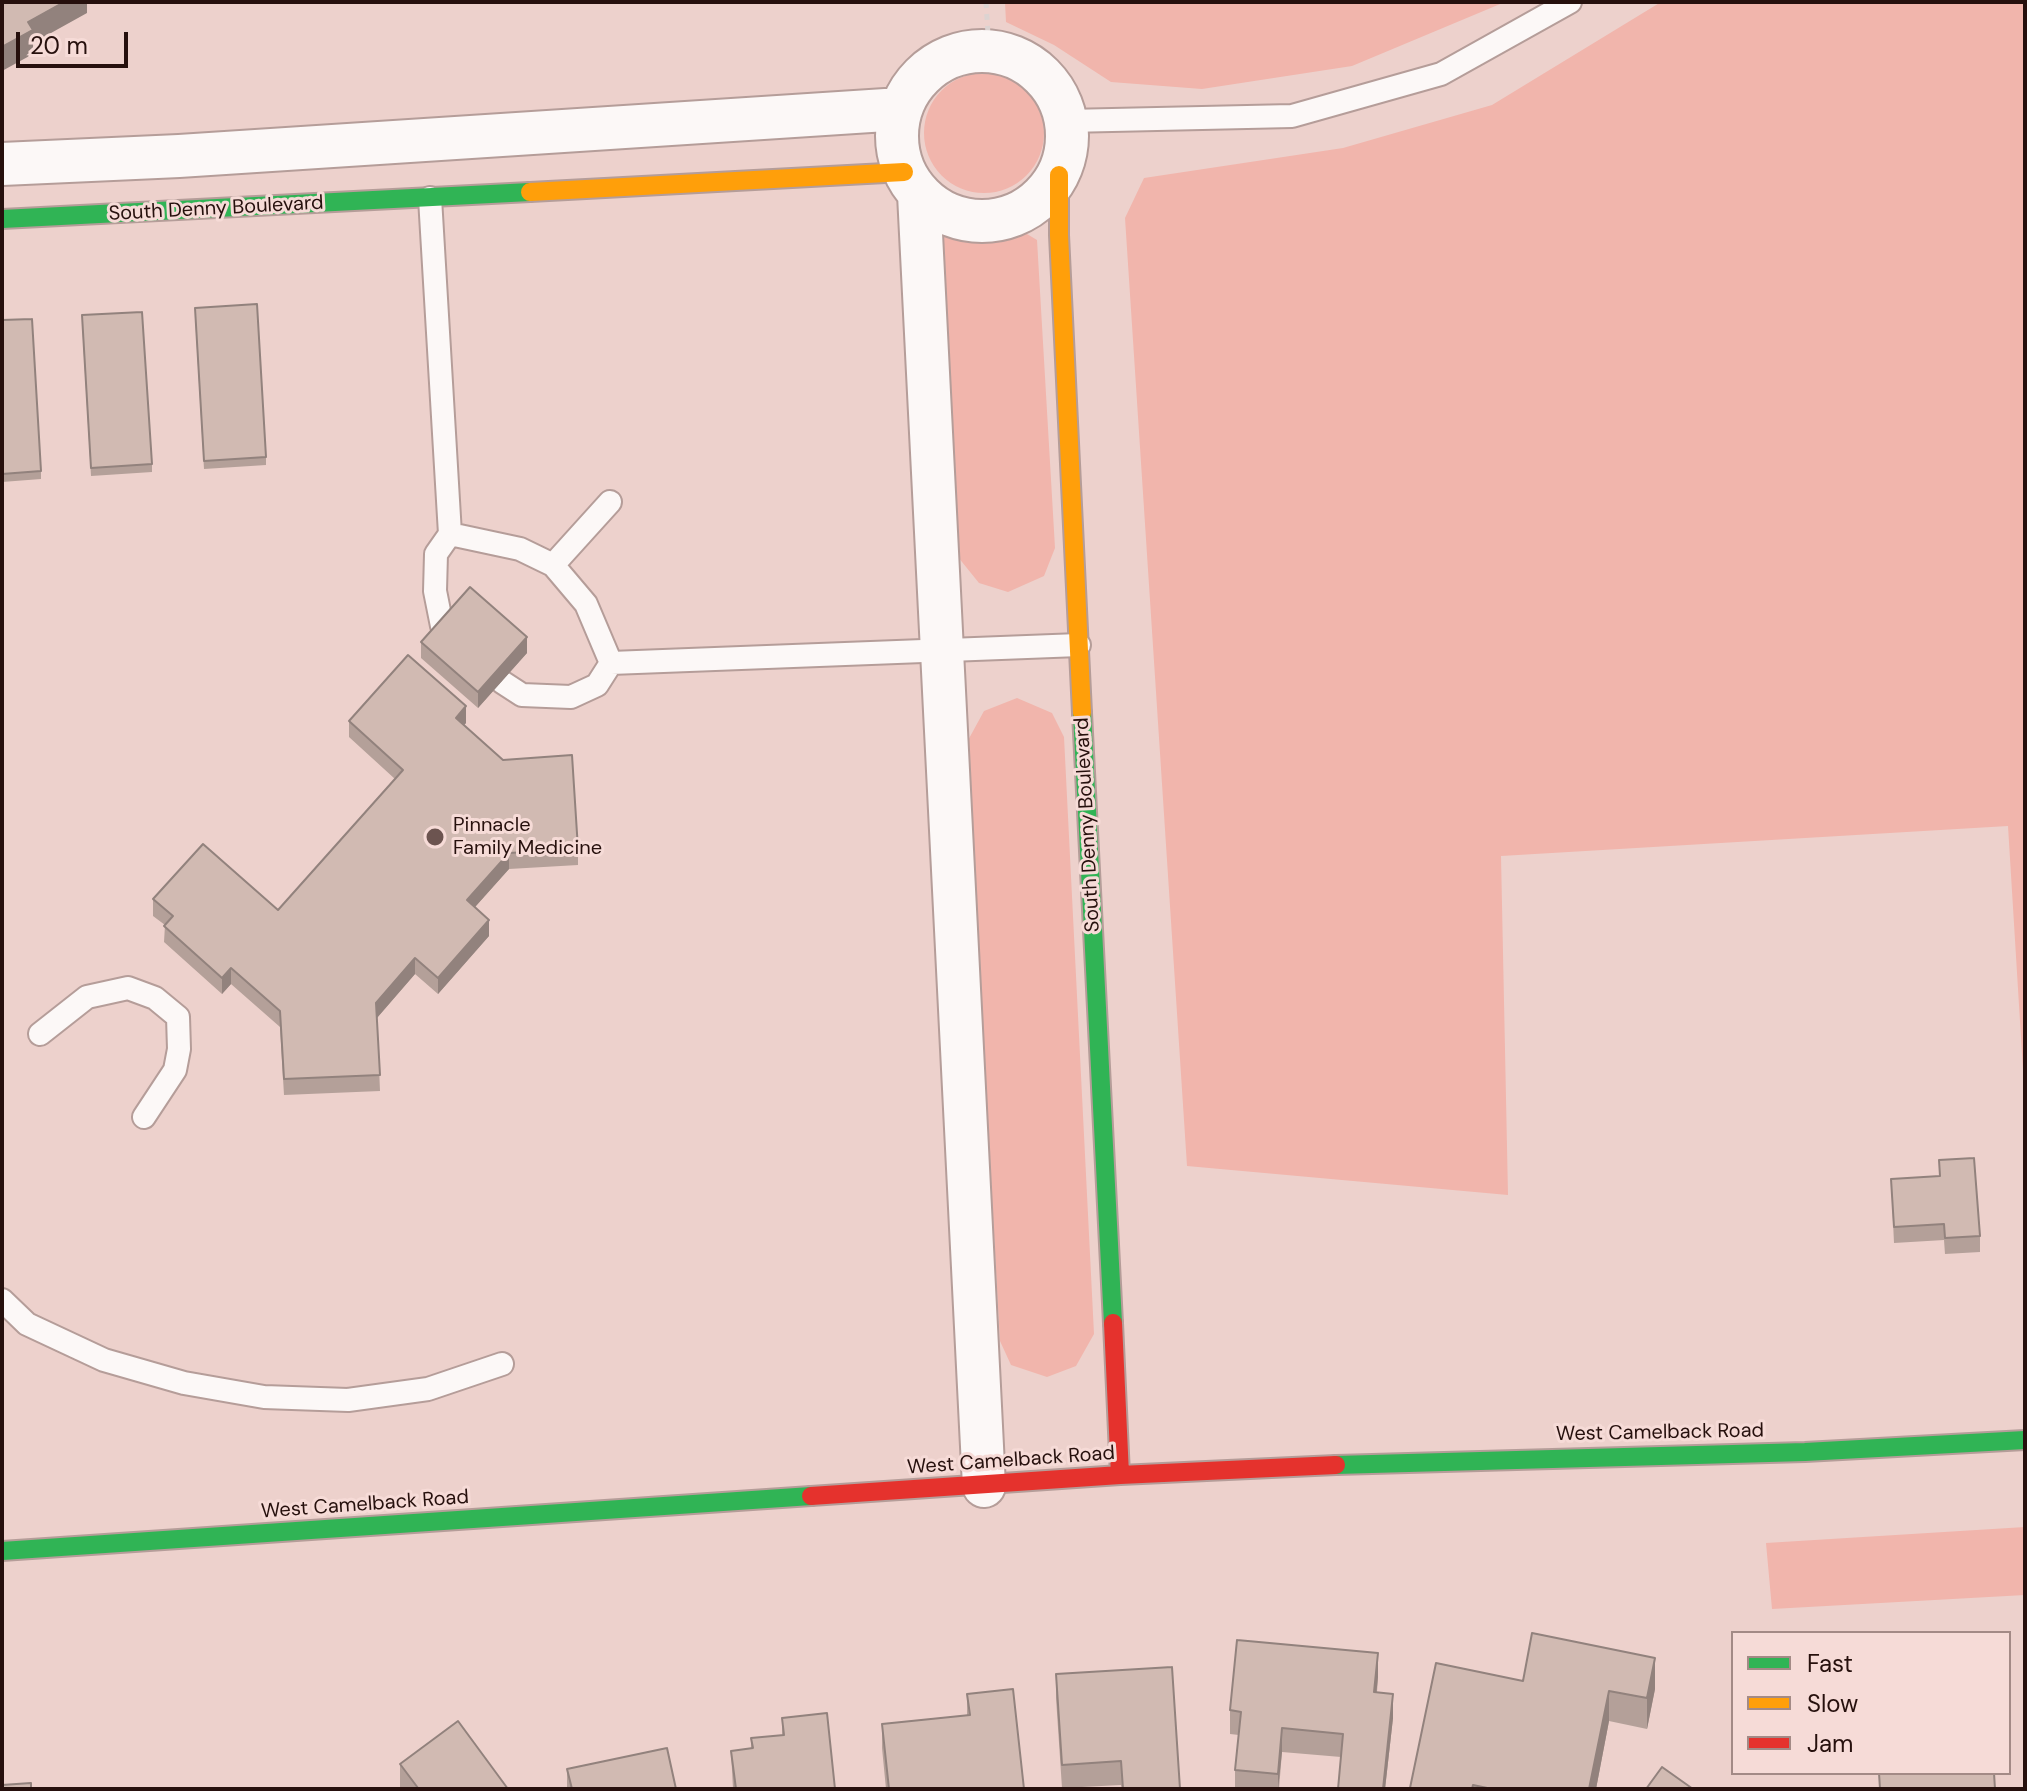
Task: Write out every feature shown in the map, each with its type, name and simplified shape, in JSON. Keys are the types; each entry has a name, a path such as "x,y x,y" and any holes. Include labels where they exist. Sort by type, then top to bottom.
{"street":[{"path":"984,1486 941,651 912,183 898,152 897,130 901,109 914,84 935,65 960,53 989,50"},
{"name":"South Denny Boulevard","path":"989,50 1016,57 1040,72 1058,94 1067,121 1068,149 1059,175 1059,235 1120,1475"},
{"path":"2,164 179,156 901,109"},
{"path":"716,120 721,181"},
{"path":"425,139 430,198"},
{"path":"912,183 941,211 966,220 993,221 1020,213 1042,197 1059,175"},
{"name":"South Denny Boulevard","path":"2,219 721,181 912,183"},
{"name":"West Camelback Road","path":"2,1551 1120,1475 1421,1461 1805,1452 2025,1440"}],"lane":[{"path":"1067,121 1292,116 1441,74 1570,2"},
{"path":"430,198 450,534 436,554 435,591 445,630"},
{"path":"553,565 610,502"},
{"path":"450,534 520,549 553,565 586,604 611,663"},
{"path":"611,663 1079,645"},
{"path":"502,682 522,695 571,697 597,685 611,663"},
{"path":"40,1034 87,997 128,988 155,998 178,1017 179,1049 175,1070 144,1117"},
{"path":"2,1300 27,1324 104,1360 184,1383 264,1397 348,1400 428,1389 502,1364"}],"path":[{"path":"986,2 989,50"}],"shaded area":[{"path":"1005,2 1505,2 1352,66 1202,89 1111,82 1054,45 1006,22"},
{"path":"1661,2 2025,2 2025,1103 2008,826 1501,856 1508,1195 1187,1166 1125,218 1144,178 1343,148 1492,105"},
{"path":"984,73 1007,78 1026,91 1039,110 1044,133 1039,156 1026,175 1007,188 984,193 961,188 942,175 929,156 924,133 929,110 942,91 961,78"},
{"path":"945,233 975,242 1027,234 1037,240 1055,548 1044,576 1008,592 979,583 958,557 939,243"},
{"path":"1017,698 1052,713 1064,737 1094,1334 1076,1366 1047,1377 1011,1365 1000,1341 966,744 984,711"},
{"path":"2025,1527 2025,1595 1772,1609 1766,1543"}],"building":[{"path":"2,2 64,2 28,22 33,30 2,47"},
{"path":"257,304 266,457 204,461 195,308"},
{"path":"142,312 152,464 91,468 82,315"},
{"path":"32,319 41,471 2,474 2,320"},
{"path":"470,587 527,637 478,692 421,642"},
{"path":"408,655 466,706 456,718 503,760 572,755 578,849 509,853 467,900 489,920 438,978 415,958 376,1003 380,1075 284,1079 280,1011 231,968 222,978 164,926 173,916 153,899 203,844 278,910 403,770 349,721"},
{"path":"1974,1158 1980,1236 1945,1238 1944,1224 1894,1227 1891,1179 1940,1176 1939,1160"},
{"path":"1532,1633 1655,1658 1647,1698 1609,1691 1589,1789 1492,1789 1473,1785 1472,1789 1410,1788 1436,1663 1523,1681"},
{"path":"1237,1640 1378,1653 1374,1692 1393,1694 1383,1789 1338,1789 1343,1734 1282,1728 1278,1774 1235,1770 1241,1712 1230,1710"},
{"path":"1172,1667 1180,1789 1123,1789 1121,1761 1062,1765 1056,1674"},
{"path":"1013,1689 1024,1789 889,1789 882,1724 970,1715 967,1694"},
{"path":"827,1713 835,1789 736,1789 731,1751 753,1748 751,1738 784,1735 782,1718"},
{"path":"458,1721 508,1789 417,1789 400,1764"},
{"path":"667,1748 676,1789 572,1789 567,1769"},
{"path":"1662,1767 1693,1789 1646,1789"},
{"path":"1879,1775 1994,1775 1995,1789 1880,1789"},
{"path":"31,1783 31,1789 2,1789 2,1785"}],"traffic: fast":[{"path":"2,219 530,192"},
{"path":"1082,713 1113,1323"},
{"path":"1336,1465 1805,1452 2025,1440"},
{"path":"2,1551 811,1496"}],"traffic: slow":[{"path":"530,192 904,172"},
{"path":"1059,175 1059,235 1082,713"}],"traffic: jam":[{"path":"1113,1323 1120,1475"},
{"path":"811,1496 1120,1475 1336,1465"}],"place":[{"name":"Pinnacle Family Medicine","path":"435,837"}]}
